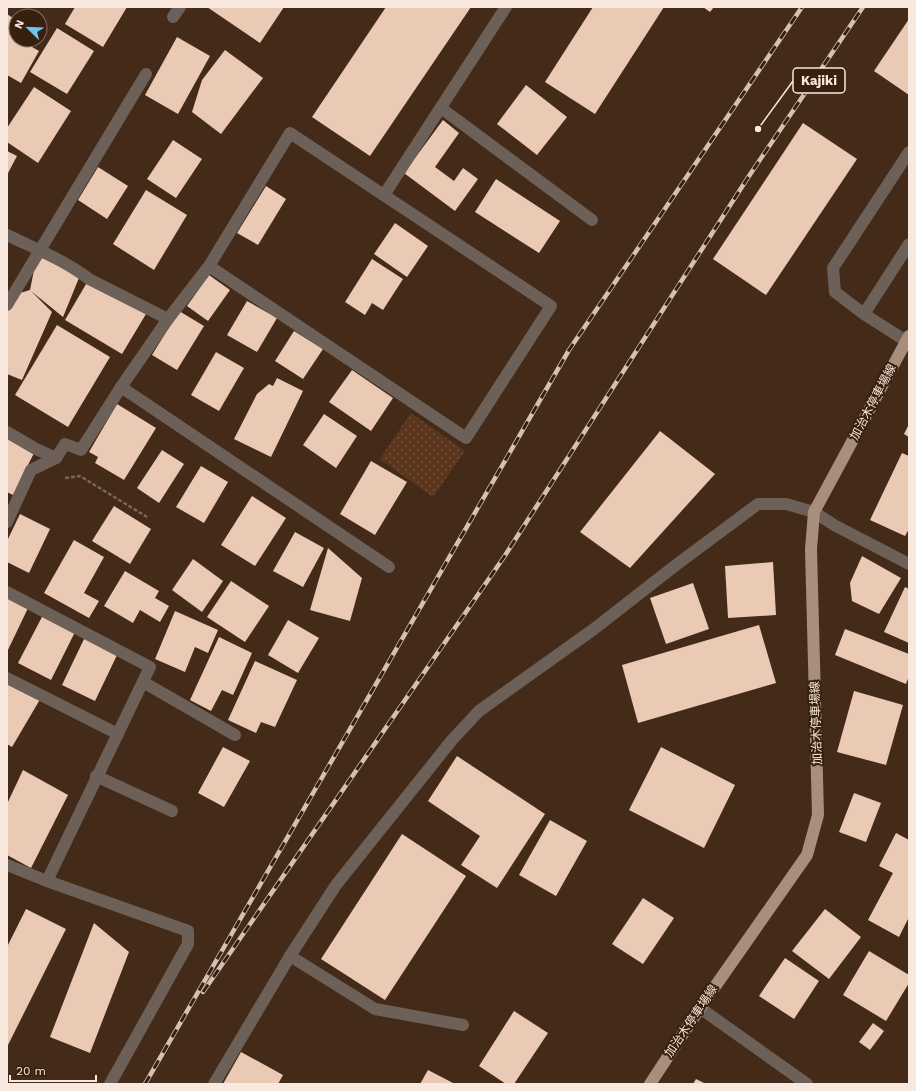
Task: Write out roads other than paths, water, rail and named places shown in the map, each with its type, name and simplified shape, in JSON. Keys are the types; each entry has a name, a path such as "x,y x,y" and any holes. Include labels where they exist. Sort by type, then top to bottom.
{"main road":[{"name":"加治木停車場線","path":"650,1084 700,1008 807,855 818,815 811,549 814,512 908,338"}],"street":[{"path":"173,18 180,7"},
{"path":"384,195 506,7"},
{"path":"7,305 146,74"},
{"path":"441,108 592,220"},
{"path":"7,522 31,470 56,458 65,444 81,450 121,387 168,319 209,266 290,133 551,306 466,438 209,266"},
{"path":"908,338 864,314 835,292 833,268 909,152"},
{"path":"7,235 168,319"},
{"path":"864,314 909,244"},
{"path":"121,387 389,567"},
{"path":"7,432 36,449 56,458"},
{"path":"214,1084 290,956 336,885 452,740 479,712 594,629 758,504 786,504 814,512 834,525 909,564"},
{"path":"7,592 150,667 96,776 47,881"},
{"path":"7,678 118,734"},
{"path":"143,682 235,735"},
{"path":"96,776 172,811"},
{"path":"7,865 188,932 188,944 110,1084"},
{"path":"290,956 375,1008 462,1025"},
{"path":"700,1008 807,1084"}],"railway":[{"path":"145,1084 569,350 802,7"},
{"path":"203,992 504,557 747,179 863,7"}],"place":[{"name":"Kajiki","path":"758,129"}]}
